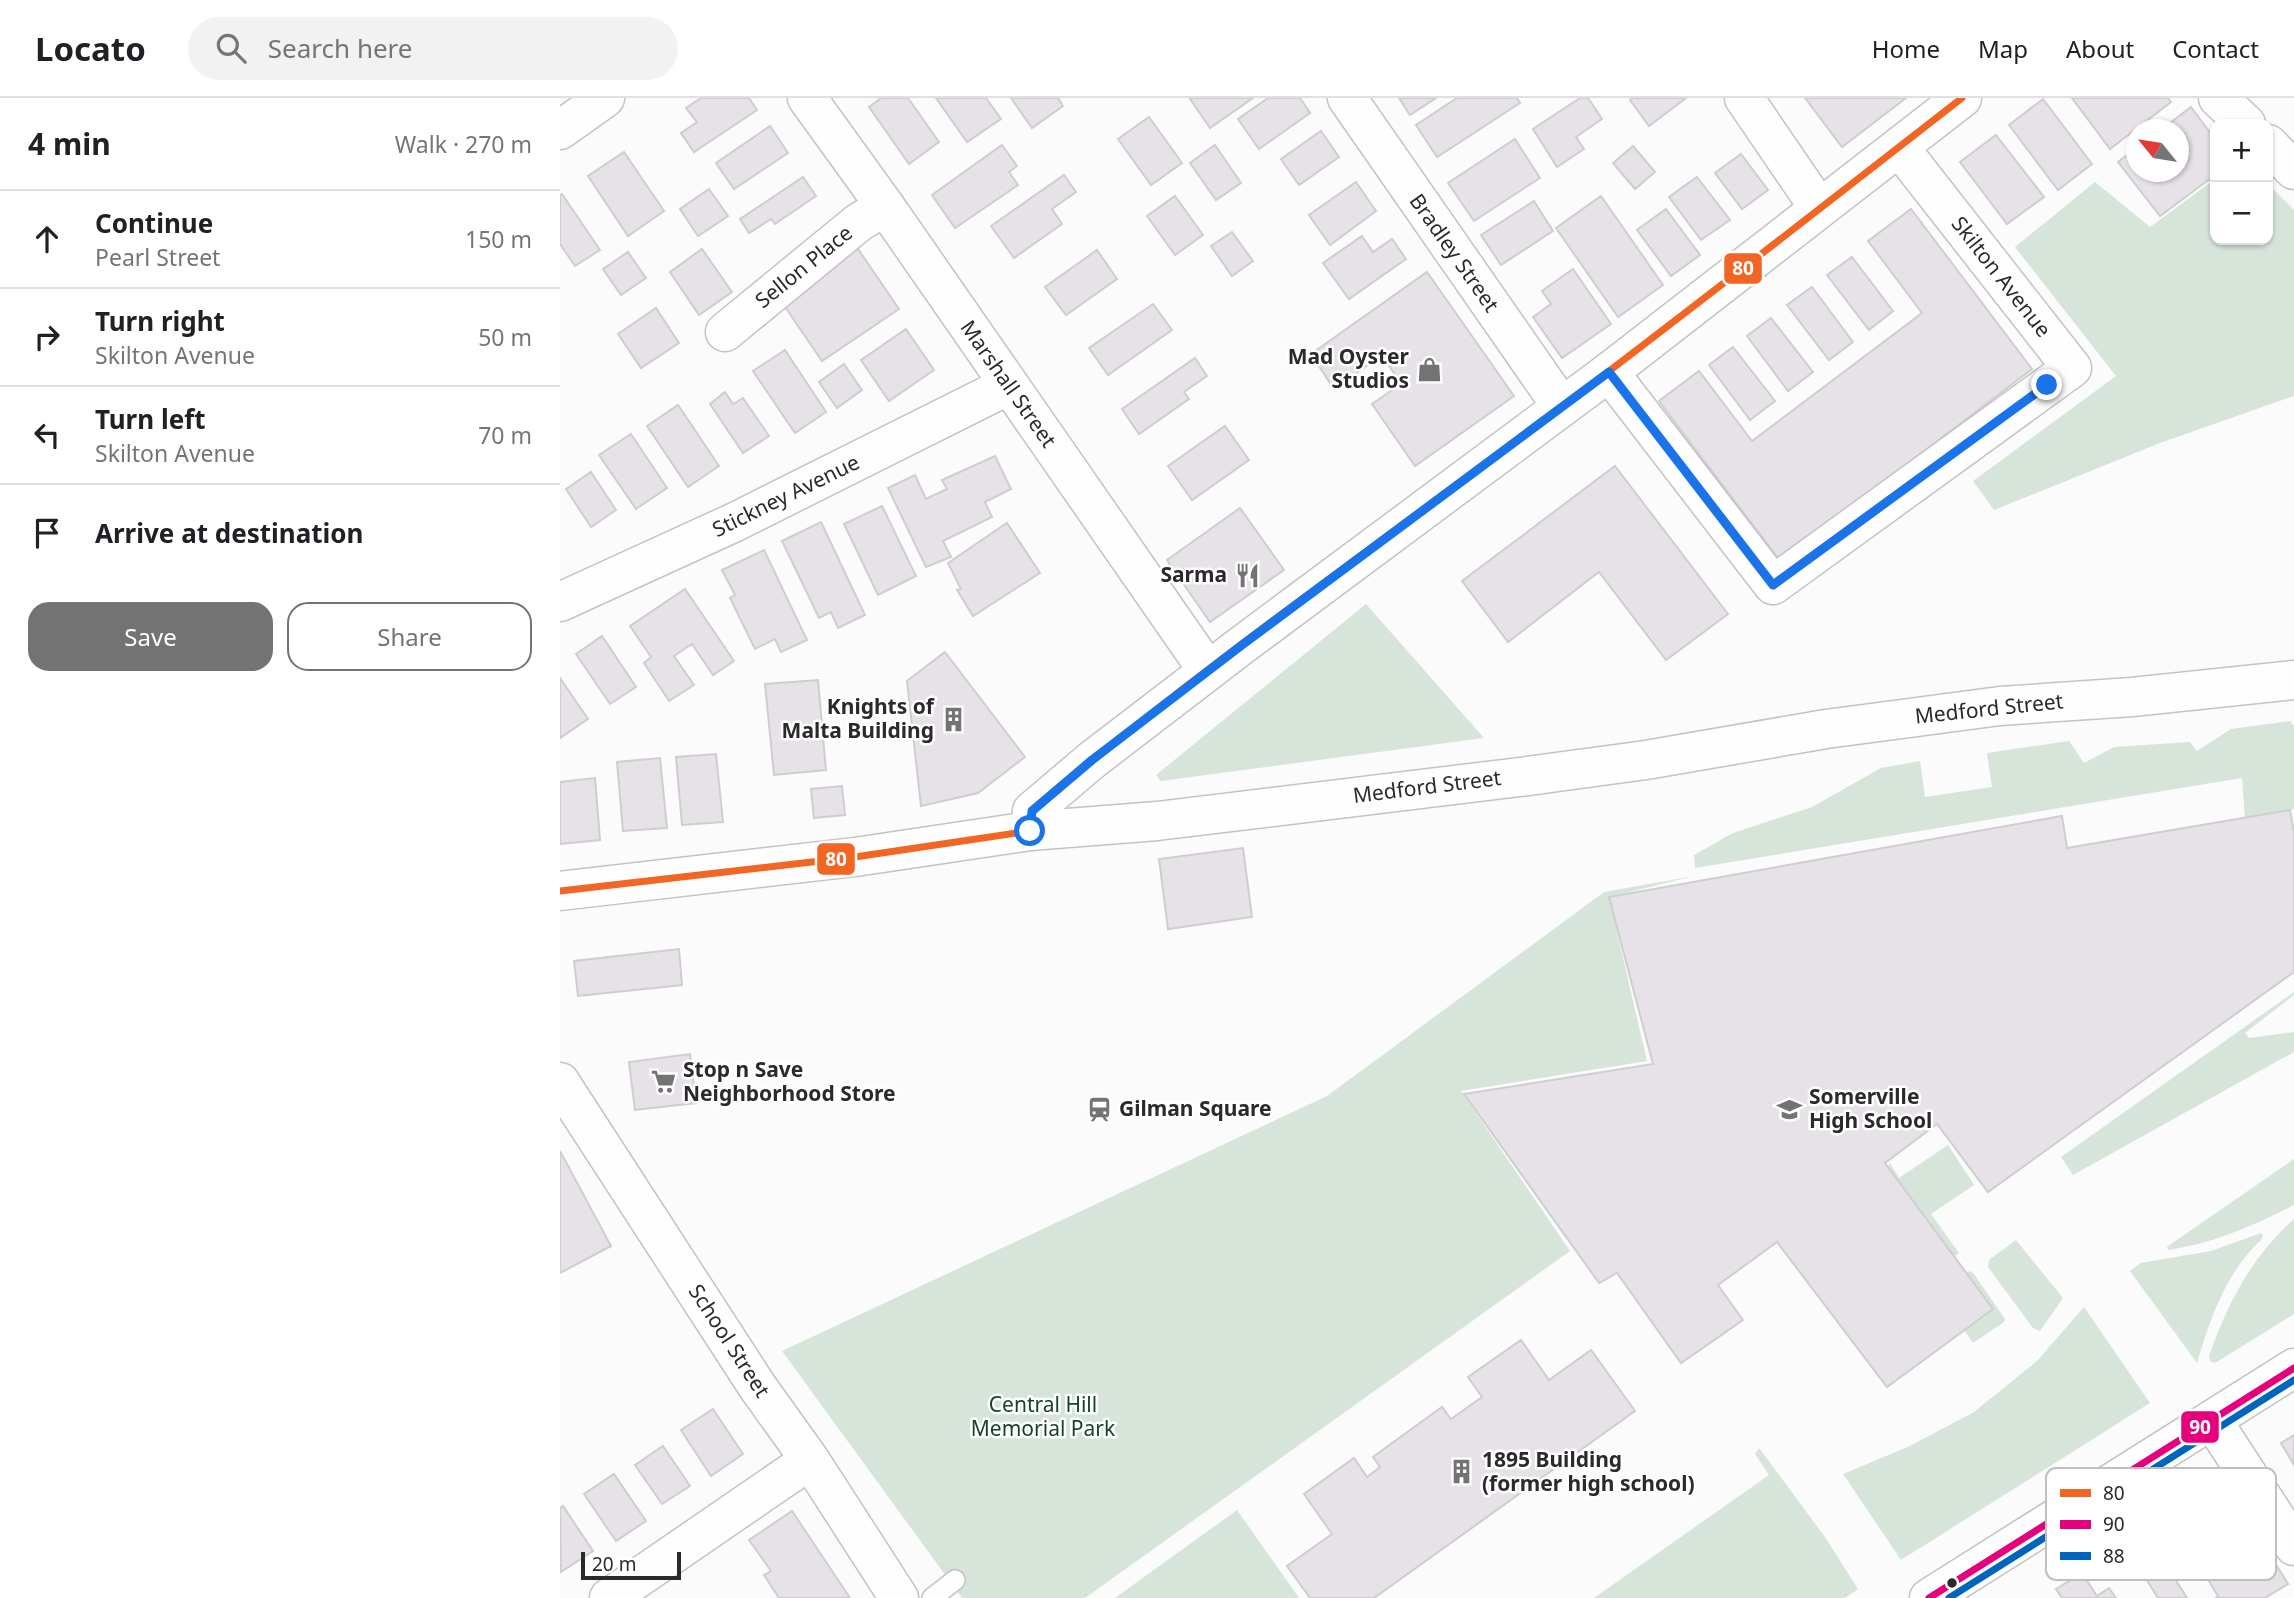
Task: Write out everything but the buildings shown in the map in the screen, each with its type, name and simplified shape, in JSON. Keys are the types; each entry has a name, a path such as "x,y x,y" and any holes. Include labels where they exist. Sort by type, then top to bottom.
{"street":[{"path":"560,130 605,98"},
{"name":"Marshall Street","path":"807,98 886,206 1208,671"},
{"name":"Bradley Street","path":"1347,98 1562,407"},
{"path":"1744,98 1819,208"},
{"path":"1030,831 1032,811 1043,800 1208,671 1609,372 1962,98"},
{"path":"2218,98 2241,119"},
{"name":"Skilton Avenue","path":"1609,372 1773,585 2072,368 1899,147"},
{"path":"2273,149 2294,170"},
{"name":"Sellon Place","path":"724,332 859,223 886,206"},
{"name":"Stickney Avenue","path":"560,602 735,522 1009,385"},
{"name":"Medford Street","path":"560,891 855,857 1030,831 1157,821 1520,777 1646,760 1868,723 2000,706 2132,697 2294,680"},
{"name":"School Street","path":"562,1091 757,1386 810,1460 899,1598"},
{"path":"2136,1468 2294,1368"},
{"path":"2212,1420 2243,1468"},
{"path":"609,1598 810,1460"},
{"path":"2276,1518 2294,1546"},
{"path":"1930,1598 2046,1525"}],"lane":[{"path":"932,1598 955,1580"}],"green space":[{"path":"2095,182 2150,227 2210,183 2210,245 2273,245 2273,189 2294,210 2294,396 2160,443 1994,510 1973,481 2116,376 2015,247"},
{"path":"1366,604 1484,738 1161,781 1156,775"},
{"path":"2290,721 2294,726 2294,809 2290,810 2245,818 2242,778 1695,868 1694,855 1733,833 1812,807 1881,768 1920,761 1925,797 1992,787 1987,753 2069,741 2084,763 2114,747 2190,742 2197,751 2231,729"},
{"name":"Central Hill Memorial Park","path":"1694,876 1609,897 1647,1061 1461,1091 1570,1251 1085,1598 962,1598 782,1351 1327,1096 1604,892"},
{"path":"2294,992 2294,995 2245,1033 2249,1038 2294,1032 2294,1052 2073,1175 2061,1157"},
{"path":"1948,1145 1974,1185 1931,1214 1959,1253 1954,1257 1888,1167 1890,1163 1899,1178"},
{"path":"2294,1159 2294,1205 2233,1233 2168,1250 2167,1247 2171,1244"},
{"path":"2294,1219 2294,1314 2220,1360 2214,1363 2210,1361 2209,1356 2216,1336 2253,1265"},
{"path":"2261,1233 2261,1240 2238,1267 2221,1297 2197,1363 2130,1271 2141,1263 2211,1251"},
{"path":"2016,1240 2063,1298 2040,1331 2033,1328 1988,1267 1989,1260"},
{"path":"1970,1271 2005,1319 1973,1343 1964,1330 1966,1273"},
{"path":"2084,1307 2150,1403 1901,1560 1843,1474 1910,1446 1974,1412 2037,1361"},
{"path":"1759,1448 1825,1537 1858,1589 1845,1598 1594,1598 1769,1475 1755,1454"},
{"path":"1237,1510 1299,1598 1115,1598"}],"transit line":[{"name":"80","path":"560,891 855,857 1030,831 1032,811 1090,762 1270,623 1739,272 1962,98"},
{"name":"90","path":"2135,1468 2294,1368"},
{"name":"88","path":"2155,1468 2294,1380"},
{"name":"90","path":"1929,1598 2046,1524"},
{"name":"88","path":"1949,1598 2046,1537"}],"place":[{"name":"Mad Oyster Studios","path":"1429,369"},
{"name":"Sarma","path":"1247,575"},
{"name":"Knights of Malta Building","path":"954,719"},
{"name":"Stop n Save Neighborhood Store","path":"663,1082"},
{"name":"Gilman Square","path":"1099,1109"},
{"name":"Somerville High School","path":"1789,1109"},
{"name":"1895 Building (former high school)","path":"1462,1472"}],"route":[{"path":"1030,831 1032,811 1092,760 1609,372 1773,585 2047,385"}]}
